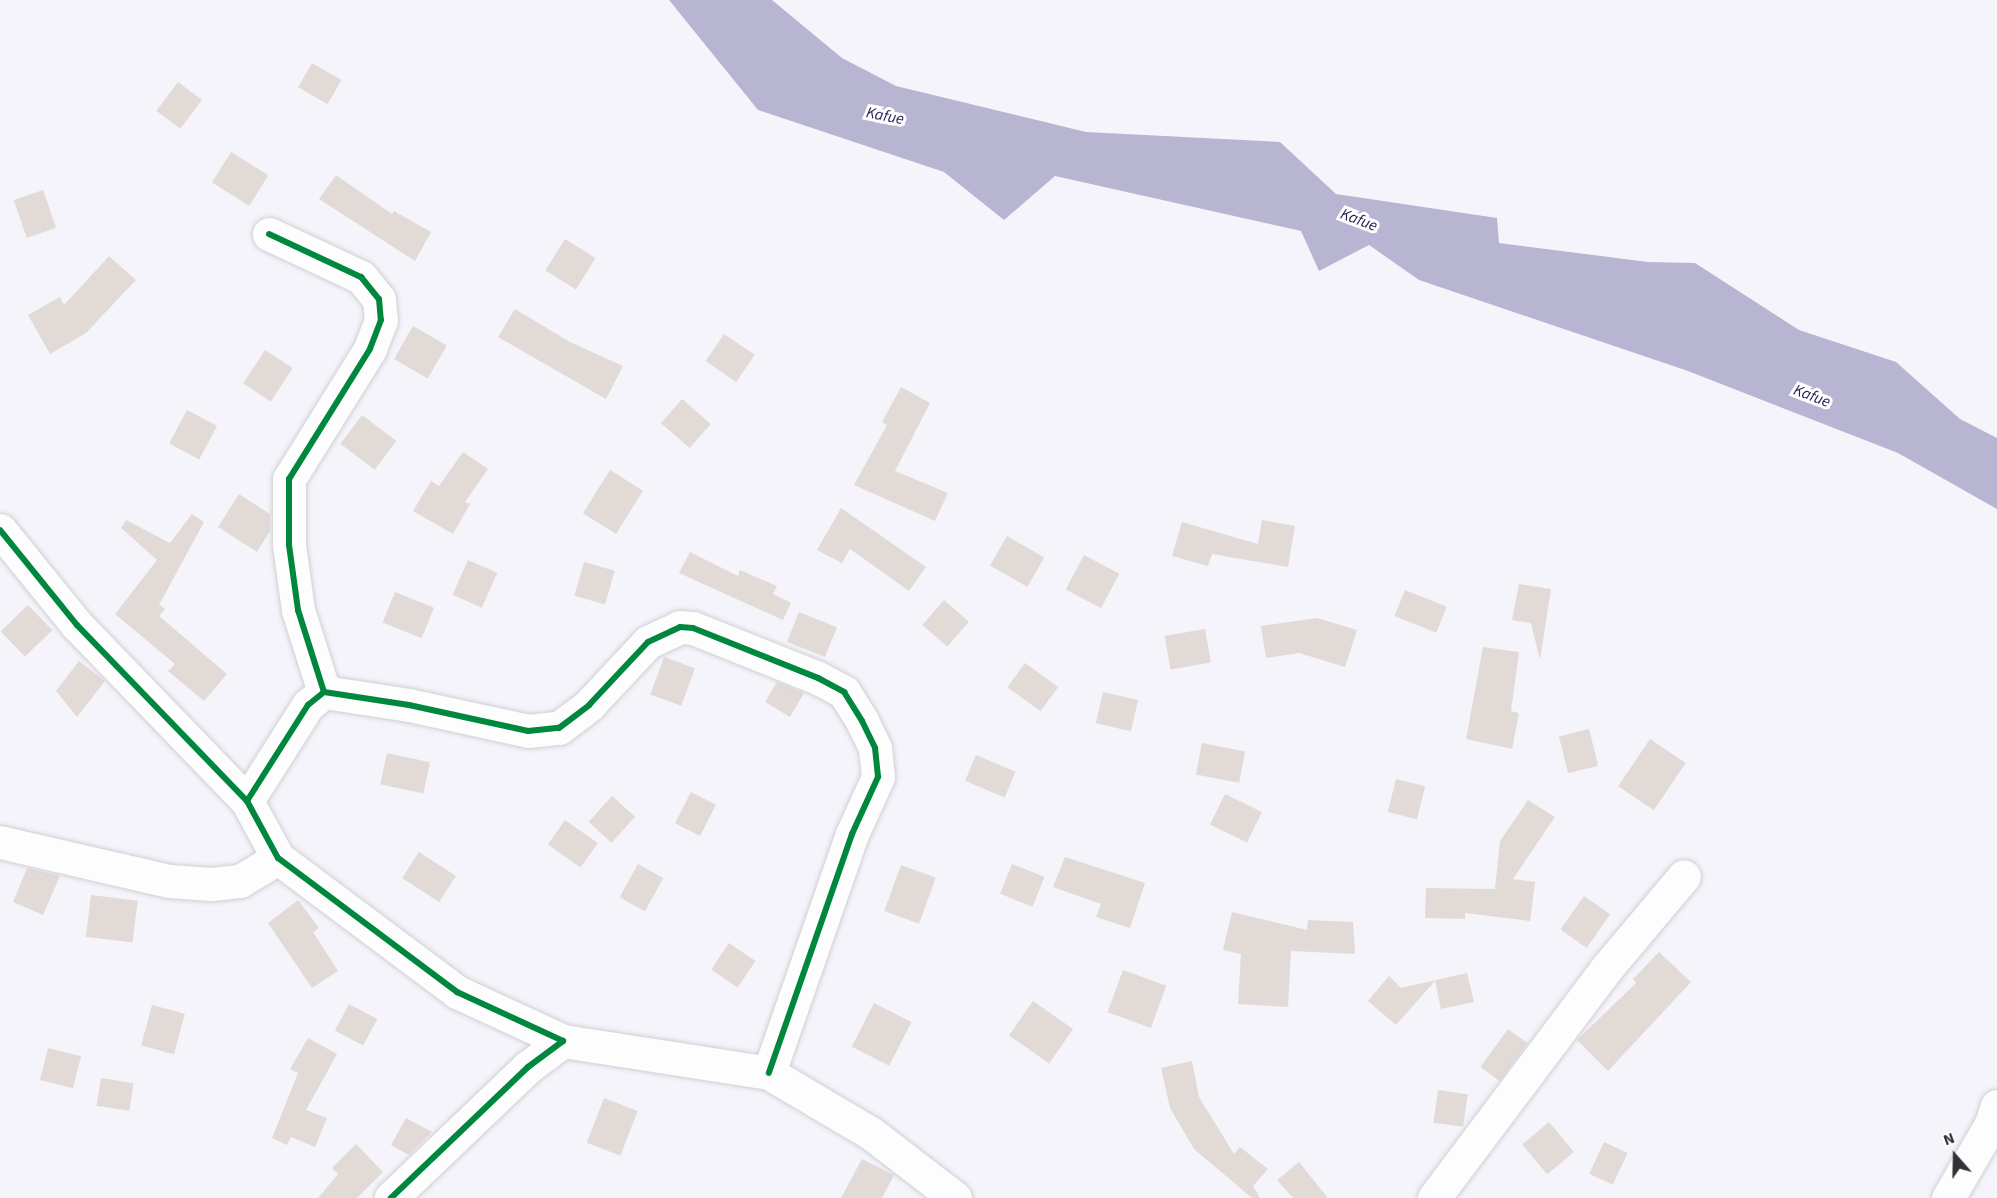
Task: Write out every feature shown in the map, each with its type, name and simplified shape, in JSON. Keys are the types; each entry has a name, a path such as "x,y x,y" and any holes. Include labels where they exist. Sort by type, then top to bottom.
{"street":[{"path":"269,234 361,277 379,299 381,320 370,349 288,479 289,545 298,609 324,692"},
{"path":"0,530 76,626 247,801 279,858 457,992 563,1041 769,1073 872,1134 955,1198"},
{"path":"247,801 308,705 324,692 409,705 528,731 559,728 589,705 648,642 680,627 693,628 844,692 875,747 878,777 852,834 769,1073"},
{"path":"0,842 169,881 211,884 240,881 279,858"},
{"path":"1434,1198 1606,969 1684,876"},
{"path":"407,1193 462,1128 563,1041"},
{"path":"1948,1198 1991,1124 1997,1106"}],"water":[{"name":"Kafue","path":"669,0 772,0 842,58 896,86 1086,132 1280,142 1336,194 1497,218 1499,243 1648,262 1695,263 1799,330 1896,362 1960,419 1997,438 1997,509 1898,453 1688,371 1419,280 1369,245 1319,271 1301,231 1055,176 1004,220 944,172 758,110"}],"building":[{"path":"312,63 341,80 327,104 298,87"},
{"path":"178,82 202,100 180,129 156,111"},
{"path":"231,152 268,175 249,206 212,183"},
{"path":"336,175 392,214 394,211 431,232 415,261 319,199"},
{"path":"43,190 56,228 27,238 14,200"},
{"path":"565,239 596,258 576,289 545,270"},
{"path":"109,256 136,280 86,333 50,354 28,315 60,297 64,305"},
{"path":"515,309 570,342 623,366 606,399 498,337"},
{"path":"413,326 447,346 428,378 394,359"},
{"path":"724,334 755,355 736,382 706,361"},
{"path":"265,350 293,368 271,402 243,384"},
{"path":"901,387 930,403 895,471 948,493 935,521 854,485 887,425 882,422"},
{"path":"682,399 711,424 690,448 661,423"},
{"path":"187,410 217,426 199,460 169,444"},
{"path":"362,415 396,441 375,470 340,444"},
{"path":"463,452 488,469 465,502 470,504 453,534 413,511 431,481 439,486"},
{"path":"610,470 643,491 616,534 583,513"},
{"path":"239,494 270,514 270,531 257,552 218,527"},
{"path":"841,508 926,567 909,591 850,549 842,563 817,550"},
{"path":"192,514 204,522 159,605 165,609 159,616 227,674 204,701 168,671 175,664 115,614 157,560 121,528 126,520 170,543"},
{"path":"1262,520 1295,526 1288,567 1212,554 1208,566 1172,556 1182,522 1258,544"},
{"path":"1007,536 1044,557 1027,587 990,565"},
{"path":"690,552 738,576 740,570 777,586 773,594 791,603 783,620 679,573"},
{"path":"1084,555 1119,574 1101,608 1066,589"},
{"path":"468,560 497,573 482,608 453,595"},
{"path":"584,562 615,571 605,604 574,596"},
{"path":"1519,584 1551,589 1540,660 1531,623 1512,620"},
{"path":"1405,590 1447,607 1436,633 1395,616"},
{"path":"395,592 434,608 422,638 383,623"},
{"path":"944,600 969,622 947,647 922,625"},
{"path":"28,605 52,630 25,657 1,631"},
{"path":"799,612 837,627 825,657 787,642"},
{"path":"1317,618 1357,630 1345,667 1299,653 1266,658 1261,626"},
{"path":"1205,629 1211,662 1171,670 1165,636"},
{"path":"1483,647 1519,652 1511,711 1519,713 1512,749 1466,739"},
{"path":"664,657 695,668 681,706 650,695"},
{"path":"79,661 105,681 77,717 56,691"},
{"path":"1025,663 1058,687 1041,711 1007,687"},
{"path":"777,682 804,693 790,717 765,702"},
{"path":"1103,692 1138,700 1131,731 1096,723"},
{"path":"1589,729 1598,766 1568,773 1559,736"},
{"path":"1650,739 1686,763 1654,810 1618,786"},
{"path":"1202,743 1245,751 1239,783 1196,774"},
{"path":"387,753 430,762 423,793 380,784"},
{"path":"976,755 1016,772 1005,798 965,781"},
{"path":"1396,779 1425,786 1417,819 1388,812"},
{"path":"691,792 716,805 700,836 675,823"},
{"path":"1225,794 1262,812 1247,843 1210,825"},
{"path":"612,796 635,817 612,843 589,822"},
{"path":"1528,800 1555,817 1513,879 1535,882 1530,921 1465,913 1465,919 1425,918 1426,888 1495,889 1500,841"},
{"path":"565,820 598,843 581,868 548,845"},
{"path":"419,852 456,876 439,902 402,878"},
{"path":"1065,857 1145,883 1130,928 1096,917 1101,904 1053,887"},
{"path":"638,864 663,878 645,911 620,897"},
{"path":"1012,864 1044,877 1032,907 1000,894"},
{"path":"901,865 936,878 919,924 884,911"},
{"path":"27,868 60,876 43,915 13,902"},
{"path":"91,895 138,901 133,942 86,937"},
{"path":"1584,896 1610,914 1587,948 1560,930"},
{"path":"298,900 319,928 313,932 338,971 312,988 268,923"},
{"path":"1232,912 1307,930 1308,920 1353,922 1355,954 1291,951 1288,1007 1238,1004 1241,954 1223,950"},
{"path":"729,943 756,961 738,987 711,970"},
{"path":"1659,952 1691,982 1608,1071 1577,1040 1636,983 1633,979"},
{"path":"1123,970 1166,986 1151,1028 1108,1012"},
{"path":"1467,973 1474,1002 1441,1009 1435,981 1396,1025 1368,1001 1389,976 1401,988"},
{"path":"1033,1001 1073,1029 1049,1064 1009,1035"},
{"path":"874,1003 911,1022 889,1066 852,1047"},
{"path":"349,1004 377,1019 363,1046 335,1030"},
{"path":"152,1005 185,1014 174,1054 141,1046"},
{"path":"1508,1029 1527,1043 1500,1081 1480,1067"},
{"path":"308,1038 337,1054 306,1110 327,1118 315,1147 291,1137 287,1145 272,1138 298,1073 290,1069"},
{"path":"48,1048 81,1056 73,1088 40,1080"},
{"path":"1192,1061 1199,1097 1234,1154 1240,1147 1268,1169 1253,1186 1260,1198 1252,1198 1194,1149 1170,1108 1161,1068"},
{"path":"101,1078 134,1083 129,1111 97,1106"},
{"path":"1438,1090 1468,1094 1463,1127 1433,1123"},
{"path":"604,1098 638,1111 620,1156 587,1143"},
{"path":"406,1118 432,1132 409,1155 391,1145"},
{"path":"1549,1122 1574,1152 1547,1174 1522,1144"},
{"path":"1604,1142 1628,1153 1613,1185 1589,1174"},
{"path":"356,1144 383,1172 357,1198 318,1198 338,1174 332,1168"},
{"path":"862,1159 894,1175 882,1198 841,1198"},
{"path":"1299,1162 1328,1198 1293,1198 1277,1180"}],"cycle path":[{"path":"269,234 361,277 379,299 381,320 370,349 289,479 289,545 298,610 324,692"},
{"path":"0,530 77,625 247,801 278,858 457,992 563,1041 528,1067 391,1198"},
{"path":"247,801 308,705 324,692 409,705 528,731 559,728 589,705 648,642 680,627 693,628 818,678 844,692 862,721 875,748 878,777 852,834 769,1073"}]}
